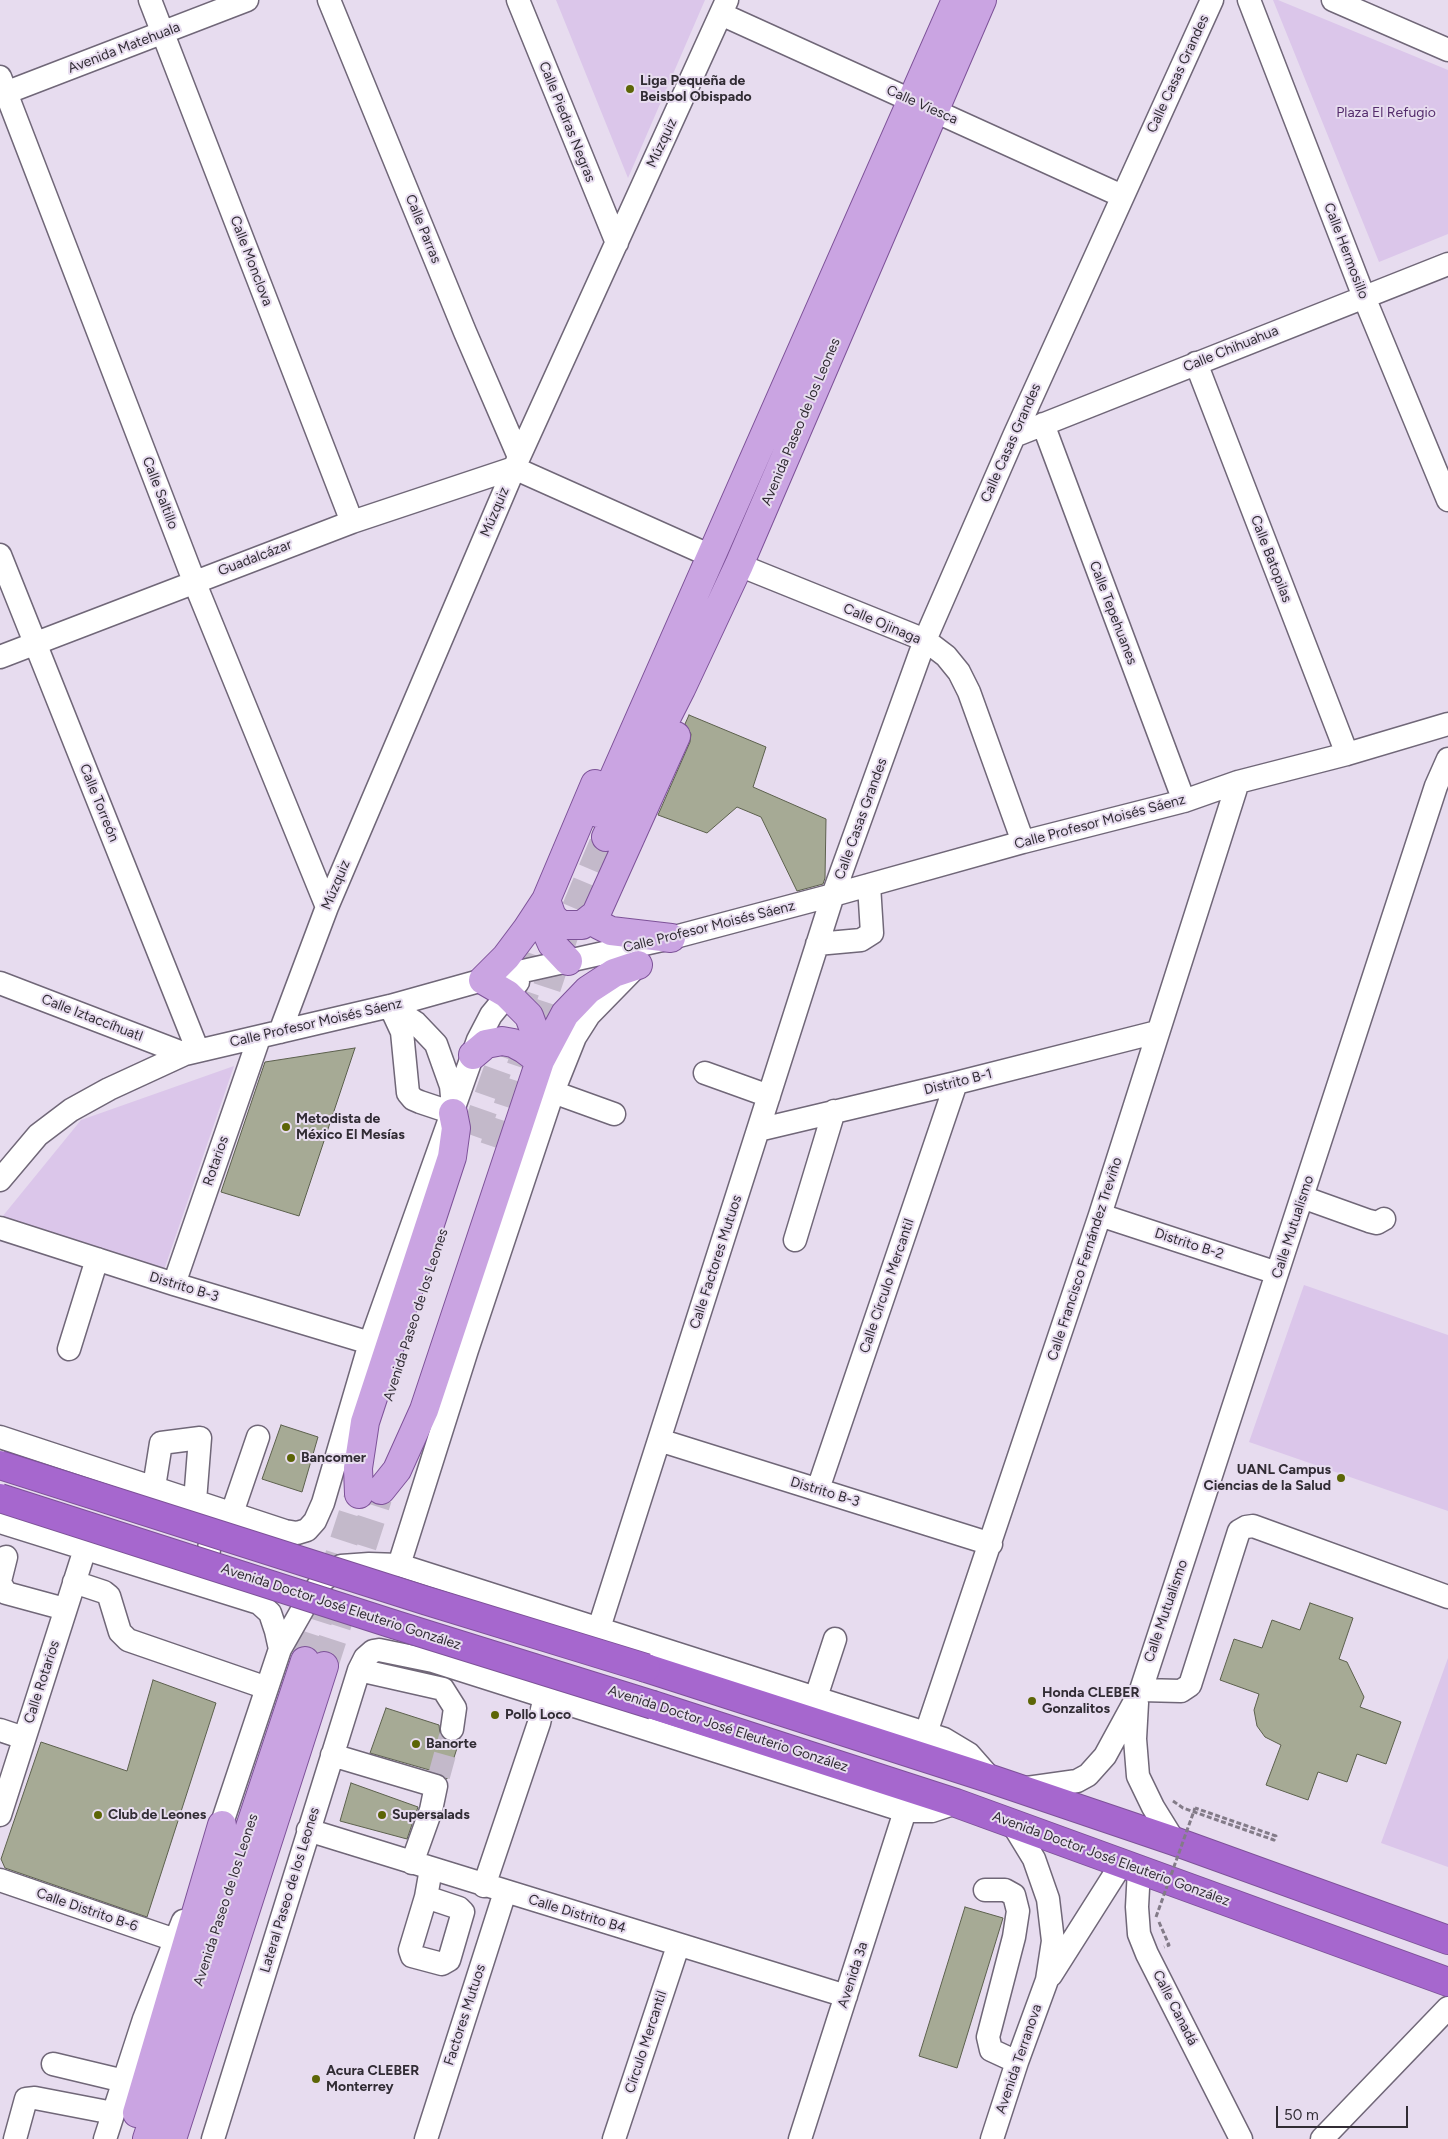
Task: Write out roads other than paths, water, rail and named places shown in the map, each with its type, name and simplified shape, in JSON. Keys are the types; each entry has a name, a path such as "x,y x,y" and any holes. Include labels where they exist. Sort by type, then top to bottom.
{"highway":[{"path":"0,1465 990,1778 1174,1841 1448,1940"},
{"name":"Avenida Doctor José Eleuterio González","path":"0,1498 956,1803 1448,1982"}],"main road":[{"name":"Avenida Paseo de los Leones","path":"956,0 923,105 739,565 681,689 598,834 711,556 923,105 982,0"},
{"path":"540,1061 536,1035 529,1016 507,994 483,980 522,936 546,900 638,681 655,648 683,624"},
{"path":"546,900 552,917 561,925 582,925 596,914 672,746 684,715 681,689"},
{"path":"546,900 544,926 552,944 568,961"},
{"path":"596,914 599,925 611,931 671,938"},
{"path":"453,1113 456,1128 452,1157 366,1422 358,1468 372,1494 398,1470 422,1416 540,1061 565,1014 588,990 614,973 638,965"},
{"path":"473,1055 486,1044 502,1041 513,1043 540,1061"},
{"name":"Avenida Paseo de los Leones","path":"372,1494 427,1343 484,1141"},
{"name":"Avenida Paseo de los Leones","path":"147,2139 315,1663 172,2139"},
{"path":"130,2139 222,1824"}],"street":[{"name":"Calle Monclova","path":"150,0 352,522"},
{"name":"Avenida Matehuala","path":"2,88 163,33 247,0"},
{"name":"Calle Parras","path":"329,0 490,393 516,463"},
{"name":"Calle Piedras Negras","path":"518,0 616,243"},
{"name":"Calle Casas Grandes","path":"833,896 924,640 1122,196 1212,0"},
{"name":"Calle Hermosillo","path":"1250,0 1364,297 1448,500"},
{"path":"1333,0 1448,50"},
{"name":"Múzquiz","path":"280,1032 327,907 516,463 724,7"},
{"name":"Calle Viesca","path":"724,7 923,105 1122,196"},
{"name":"Calle Saltillo","path":"2,88 194,581 327,907"},
{"name":"Calle Chihuahua","path":"1014,436 1448,264"},
{"name":"Calle Batopilas","path":"1196,363 1346,754"},
{"name":"Calle Tepehuanes","path":"1043,424 1184,801"},
{"name":"Guadalcázar","path":"0,657 194,581 516,463"},
{"path":"516,463 711,556"},
{"name":"Calle Torreón","path":"0,555 191,1052"},
{"name":"Calle Ojinaga","path":"739,565 924,640 946,656 960,672 969,692 1023,842"},
{"name":"Calle Profesor Moisés Sáenz","path":"0,1180 38,1135 71,1110 109,1089 191,1052 390,1006 483,980 671,938 833,896 1023,842 1184,801 1238,782 1346,754 1448,724"},
{"name":"Calle Mutualismo","path":"1020,1789 1077,1781 1088,1775 1105,1756 1139,1692 1433,796 1448,759"},
{"name":"Calle Francisco Fernández Treviño","path":"926,1733 1100,1215 1238,782"},
{"path":"817,944 861,940 872,933 869,885"},
{"name":"Calle Factores Mutuos","path":"599,1628 833,896"},
{"path":"399,1565 550,1102 575,1037 589,1015 638,965 671,938"},
{"path":"0,1438 297,1533 307,1530 315,1521 322,1503 370,1343 478,1040 491,1015 529,970"},
{"name":"Calle Iztaccíhuatl","path":"0,983 191,1052"},
{"path":"390,1006 416,1023 436,1044 451,1086 453,1113"},
{"path":"390,1006 402,1032 408,1093 413,1099 453,1113"},
{"name":"Distrito B-1","path":"758,1130 956,1083 1157,1032"},
{"name":"Rotarios","path":"174,1284 258,1038"},
{"path":"540,1061 550,1102"},
{"path":"705,1072 769,1096"},
{"name":"Calle Círculo Mercantil","path":"818,1489 956,1083"},
{"path":"550,1102 614,1114"},
{"path":"795,1240 834,1111"},
{"path":"1302,1197 1369,1221 1377,1223 1384,1219"},
{"name":"Distrito B-2","path":"1100,1215 1277,1273"},
{"name":"Distrito B-3","path":"0,1228 174,1284 370,1343"},
{"path":"69,1349 97,1259"},
{"path":"145,1484 161,1443 200,1438 195,1501"},
{"path":"220,1591 211,1576 208,1556 210,1543 219,1526 232,1513 258,1438"},
{"name":"Distrito B-3","path":"659,1440 991,1544"},
{"path":"112,1558 135,1554 149,1538 156,1518 152,1496 145,1484"},
{"path":"0,1522 259,1603 270,1613 280,1649"},
{"path":"1139,1692 1181,1691 1190,1685 1239,1531 1246,1527 1253,1526 1448,1597"},
{"name":"Calle Rotarios","path":"0,1814 85,1549"},
{"path":"6,1557 0,1582 6,1593 65,1609"},
{"path":"105,2139 144,2019 222,1824 280,1649 309,1598 321,1582 341,1566 369,1564 399,1565 926,1733 944,1739 969,1754 990,1778"},
{"path":"74,1582 104,1592 109,1596 120,1632 128,1640 267,1688"},
{"path":"816,1698 836,1639"},
{"name":"Lateral Paseo de los Leones","path":"213,2139 359,1670 369,1653 378,1650 433,1661 452,1667"},
{"path":"443,1689 452,1667 905,1811 932,1810 956,1803"},
{"path":"359,1670 443,1689 456,1708 452,1729"},
{"name":"Calle Mutualismo","path":"1139,1692 1135,1739 1138,1776 1153,1807 1174,1841"},
{"name":"Factores Mutuos","path":"426,2139 545,1696"},
{"path":"0,1730 24,1738"},
{"path":"332,1755 438,1781 431,1810 422,1866 426,1897"},
{"name":"Avenida 3a","path":"800,2139 905,1811"},
{"name":"Avenida Terranova","path":"992,2139 1017,2062 1047,1980 1053,1941 1048,1899 1034,1859 1012,1823"},
{"name":"Calle Distrito B4","path":"308,1830 678,1946 846,1996"},
{"name":"Avenida Terranova","path":"1047,1980 1130,1866"},
{"name":"Calle Canadá","path":"1130,1866 1137,1907 1139,1934 1241,2139"},
{"name":"Calle Distrito B-6","path":"0,1880 175,1940"},
{"path":"985,1890 1005,1890 1014,1895 1018,1911 1014,1937 988,2037 991,2050 1017,2062"},
{"name":"Círculo Mercantil","path":"614,2139 678,1946"},
{"path":"1322,2139 1448,2008"},
{"path":"53,2064 124,2081"},
{"path":"15,2139 26,2099 35,2098 114,2113"}],"tunnel":[{"path":"494,1147 564,936 606,837"},
{"path":"474,1136 538,956"},
{"path":"305,1661 359,1494"},
{"path":"324,1666 378,1498"},
{"path":"439,1776 452,1729"}],"place":[{"name":"Liga Pequeña de Beisbol Obispado","path":"630,89"},
{"name":"Metodista de México El Mesías","path":"286,1127"},
{"name":"Bancomer","path":"291,1458"},
{"name":"UANL Campus Ciencias de la Salud","path":"1341,1478"},
{"name":"Honda CLEBER Gonzalitos","path":"1032,1701"},
{"name":"Pollo Loco","path":"495,1715"},
{"name":"Banorte","path":"416,1744"},
{"name":"Club de Leones","path":"98,1815"},
{"name":"Supersalads","path":"382,1815"},
{"name":"Acura CLEBER Monterrey","path":"316,2079"}],"park label":[{"name":"Plaza El Refugio","path":"1386,113"}]}
